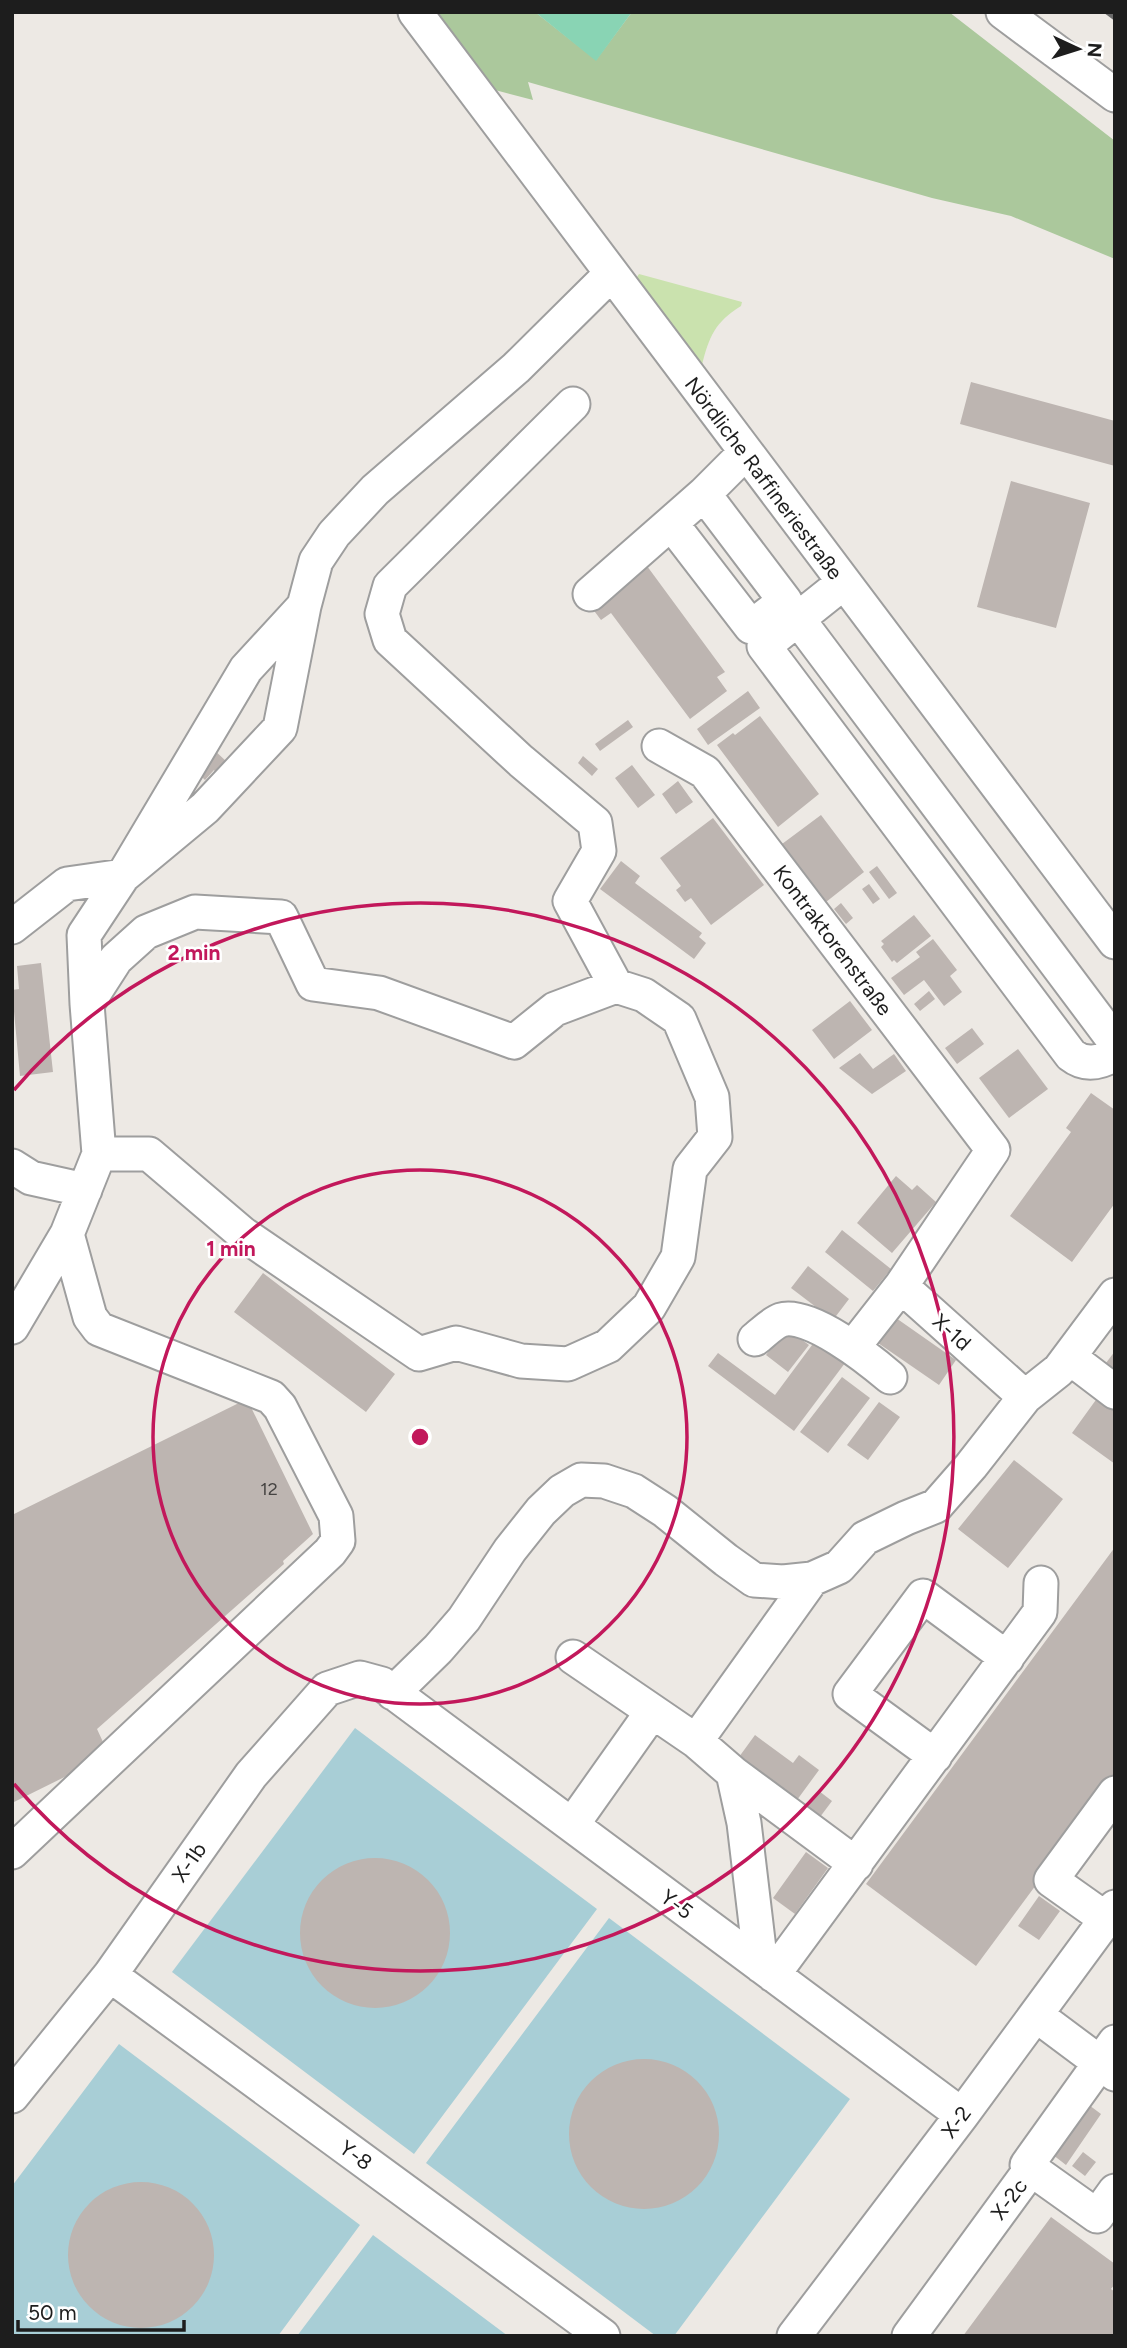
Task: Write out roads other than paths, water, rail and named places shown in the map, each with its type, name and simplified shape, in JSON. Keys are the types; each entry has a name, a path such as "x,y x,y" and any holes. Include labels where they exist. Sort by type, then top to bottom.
{"street":[{"name":"Nördliche Raffineriestraße","path":"415,12 1115,942"},
{"path":"1003,12 1115,95"},
{"path":"12,927 66,884 122,876 205,808 280,728 304,606 316,561 334,534 375,491 516,368 611,274"},
{"path":"573,404 390,586 382,614 390,640 520,761 595,823 599,851 570,901 616,986"},
{"path":"590,594 704,494 745,453"},
{"path":"671,523 751,627 785,601 704,494"},
{"path":"843,583 764,646 1071,1055 1088,1063 1115,1054"},
{"path":"12,1328 67,1234 99,1153 84,936 246,668 304,606"},
{"path":"798,619 1115,1042"},
{"name":"Kontraktorenstraße","path":"659,746 705,772 993,1150 901,1286"},
{"path":"87,1004 116,959 146,932 195,912 281,916 313,984 379,993 514,1042 555,1009 616,986 645,995 679,1019 712,1097 715,1137 690,1169 678,1257 649,1307 608,1346 568,1364 521,1362 456,1343 419,1354 243,1234 149,1154 99,1153"},
{"path":"12,1166 31,1178 85,1190"},
{"path":"12,1852 330,1552 338,1541 336,1516 280,1407 271,1397 99,1329 90,1317 67,1234"},
{"path":"853,1346 901,1286"},
{"name":"X-1d","path":"901,1286 1025,1397"},
{"path":"393,1693 464,1619 510,1550 541,1511 562,1491 581,1480 604,1480 634,1491 665,1511 754,1580 812,1580 839,1567 865,1538 936,1506 1025,1397 1059,1370 1115,1295"},
{"path":"755,1339 781,1320 799,1319 853,1346 890,1377"},
{"path":"1069,1357 1115,1392"},
{"path":"696,1741 812,1580"},
{"path":"767,1970 856,1864 1040,1612 1041,1583"},
{"path":"935,1756 850,1694 923,1596 1007,1658"},
{"path":"573,1657 696,1741 733,1773 856,1864"},
{"name":"X-1b","path":"12,2096 110,1975 251,1775 327,1689 360,1678 382,1684 393,1693"},
{"name":"Y-5","path":"393,1693 962,2115"},
{"path":"572,1825 652,1712"},
{"path":"733,1773 744,1823 767,1970"},
{"path":"1110,1913 1051,1880 1115,1793"},
{"name":"X-2","path":"794,2336 962,2115 1110,1913"},
{"name":"Y-8","path":"110,1975 603,2336"},
{"path":"1036,2015 1110,2060"},
{"name":"X-2c","path":"909,2336 1031,2169 1027,2165 1110,2060"},
{"path":"1031,2169 1106,2204"}],"water":[{"path":"355,1728 597,1909 414,2154 172,1972"},
{"path":"609,1918 850,2099 674,2336 656,2336 426,2163"},
{"path":"119,2044 360,2225 278,2336 12,2336 12,2186"},
{"path":"373,2235 508,2336 297,2336"}],"railway":[{"path":"1107,12 1115,18"}]}
